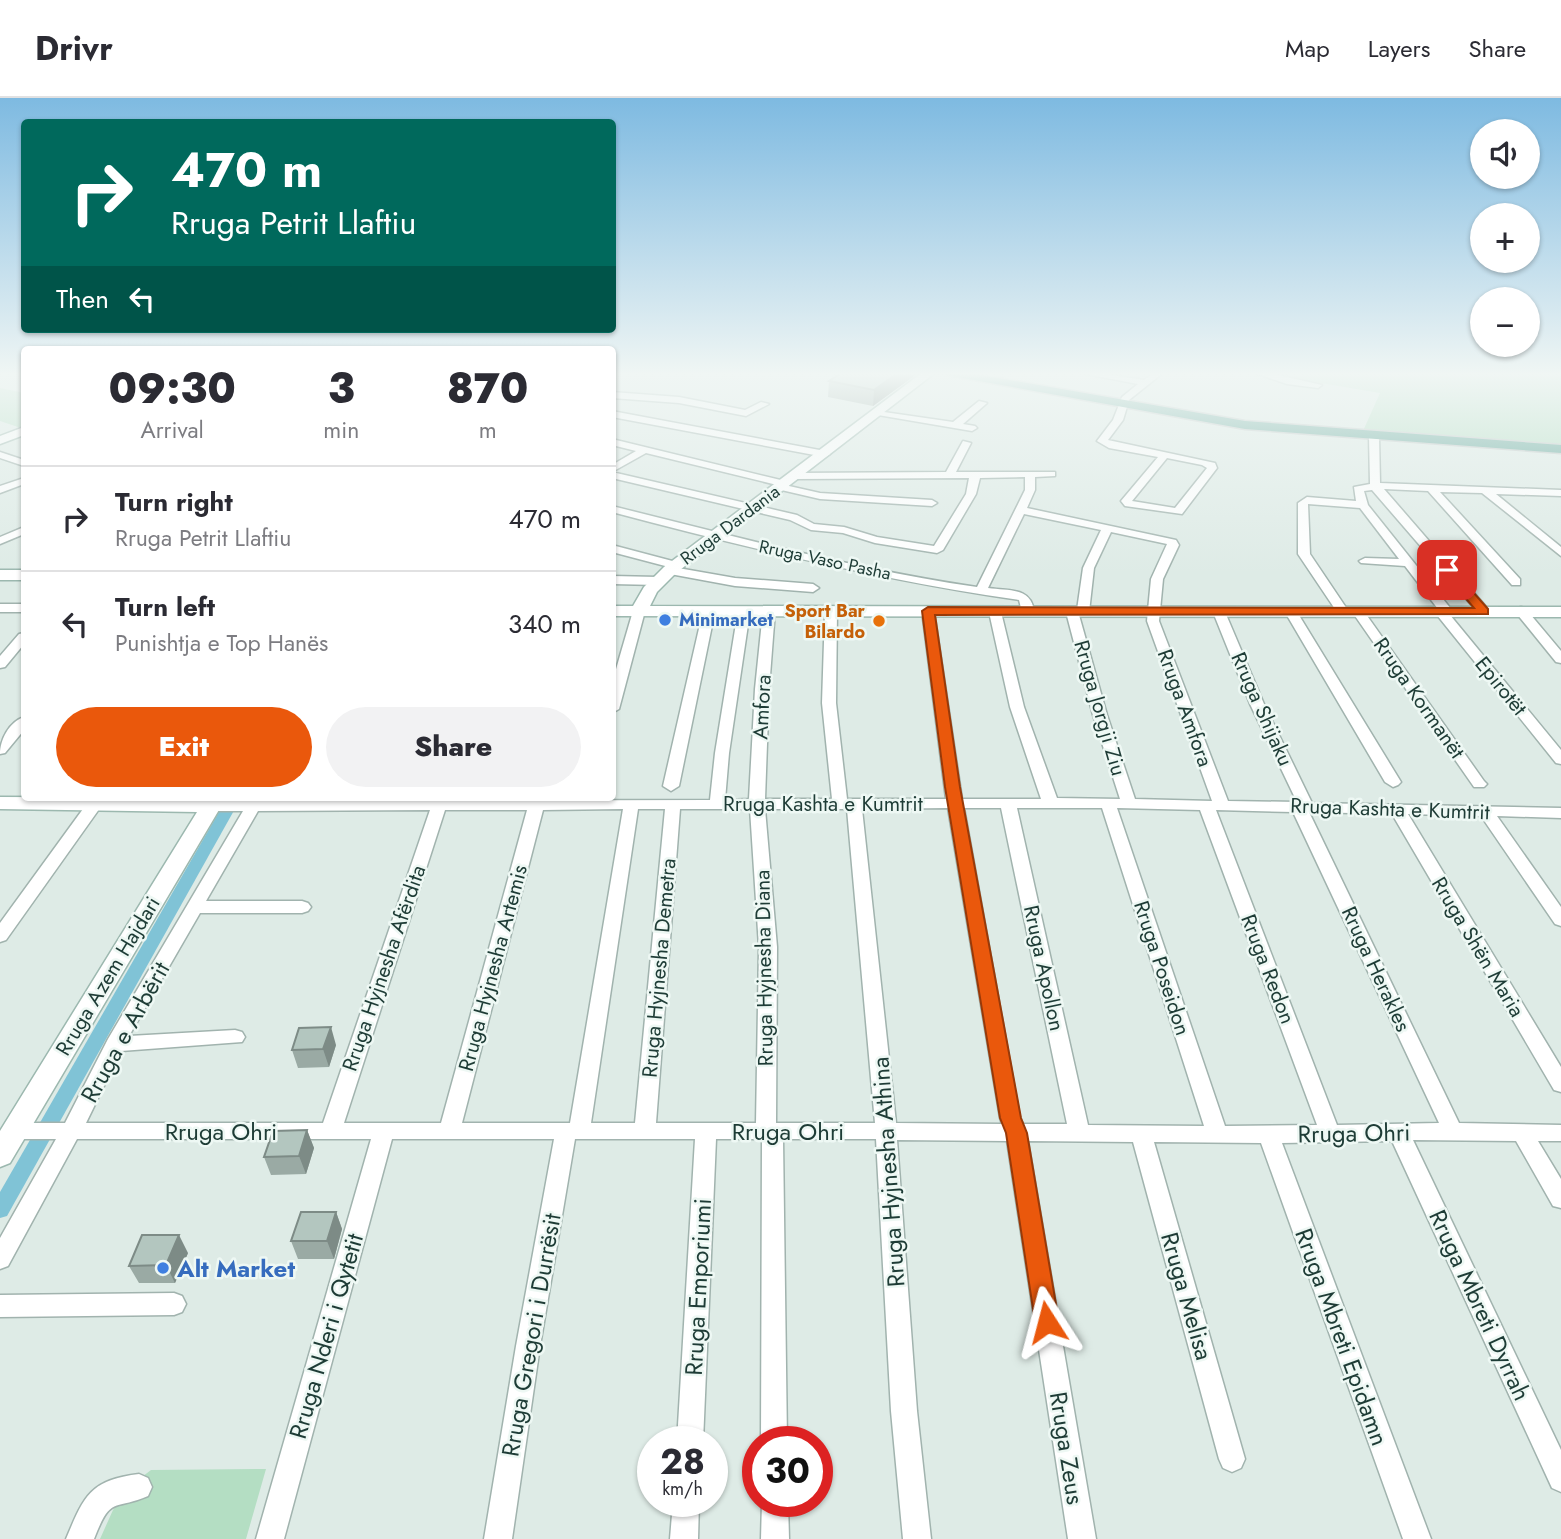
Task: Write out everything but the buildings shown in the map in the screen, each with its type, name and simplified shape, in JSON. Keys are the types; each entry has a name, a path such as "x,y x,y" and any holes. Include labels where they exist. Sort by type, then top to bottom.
{"main road":[{"path":"1421,439 1561,449"}],"street":[{"path":"747,439 825,454"},
{"name":"Rruga Dardania","path":"639,611 658,581 673,568 844,439"},
{"path":"1103,439 1102,441 1112,446 1205,462 1212,468 1178,512 1127,502 1164,456"},
{"path":"1374,439 1375,486 1484,612"},
{"path":"616,443 788,482 820,496 932,503"},
{"path":"950,476 966,443"},
{"path":"616,467 645,450"},
{"path":"0,455 21,462"},
{"path":"981,591 1030,490 1030,474"},
{"path":"788,482 1051,474"},
{"path":"616,476 793,517 803,524 819,529 844,530 875,540 937,551 971,494 975,476"},
{"path":"0,491 21,482"},
{"path":"1363,505 1358,489 1375,486 1561,493"},
{"path":"1430,488 1516,582"},
{"path":"1485,490 1561,553"},
{"name":"Rruga Kormanët","path":"1363,505 1307,500 1303,503 1304,554 1479,784"},
{"name":"Epirotët","path":"1363,505 1561,760"},
{"name":"Rruga Vaso Pasha","path":"616,510 715,536 934,584 1023,597 1028,612"},
{"path":"1020,510 1172,542 1157,579 1152,611"},
{"name":"Rruga Jorgji Ziu","path":"1108,528 1090,558 1078,612 1100,715 1129,803"},
{"path":"0,541 21,531"},
{"path":"616,549 673,568 735,582 813,588"},
{"path":"1365,561 1408,563"},
{"path":"0,575 21,576"},
{"path":"616,580 658,581"},
{"path":"3,611 21,608"},
{"path":"616,611 1561,612"},
{"path":"616,694 639,611"},
{"name":"Rruga Hyjnesha Demetra","path":"645,1131 672,795 709,611"},
{"path":"717,804 722,753 744,611"},
{"name":"Amfora","path":"757,804 762,689 769,611"},
{"name":"Rruga Hyjnesha Athina","path":"831,611 829,702 847,805 886,1131 904,1410 917,1539"},
{"name":"Rruga Zeus","path":"928,611 957,804 1010,1118 1016,1133 1082,1539"},
{"path":"995,611 1017,707 1051,804"},
{"name":"Rruga Amfora","path":"1152,611 1213,804"},
{"path":"1521,611 1561,659"},
{"name":"Rruga Shijaku","path":"1219,612 1303,806"},
{"path":"1291,612 1394,782"},
{"path":"0,664 21,640"},
{"path":"0,751 21,725"},
{"name":"Rruga Kashta e Kumtrit","path":"216,803 248,806 358,801 439,806 505,801 536,806 588,802 631,806 672,795 717,804 1129,803 1561,813"},
{"path":"2,805 97,801 216,803"},
{"path":"0,936 97,801"},
{"name":"Rruga Azem Hajdari","path":"0,1155 216,803"},
{"name":"Rruga Poseidon","path":"1108,803 1217,1133"},
{"name":"Rruga Hyjnesha Diana","path":"757,804 768,947 774,1426"},
{"name":"Rruga Apollon","path":"1008,804 1079,1133"},
{"name":"Rruga Redon","path":"1213,804 1330,1133"},
{"name":"Rruga e Arbërit","path":"0,1259 64,1131 196,907 248,806"},
{"name":"Rruga Hyjnesha Afërdita","path":"331,1131 439,806"},
{"name":"Rruga Hyjnesha Artemis","path":"449,1131 536,806"},
{"name":"Rruga Gregori i Durrësit","path":"498,1539 527,1356 573,1131 631,806"},
{"name":"Rruga Herakles","path":"1303,806 1453,1131"},
{"name":"Rruga Shën Maria","path":"1397,809 1561,1084"},
{"path":"1486,812 1561,920"},
{"path":"196,907 302,906"},
{"path":"115,1044 235,1037"},
{"name":"Rruga Ohri","path":"13,1131 886,1131 1268,1135 1398,1131 1561,1133"},
{"name":"Rruga Mbreti Dyrrah","path":"1398,1131 1561,1479"},
{"name":"Rruga Emporiumi","path":"691,1426 706,1132"},
{"name":"Rruga Nderi i Qytetit","path":"270,1539 383,1133"},
{"name":"Rruga Melisa","path":"1141,1134 1232,1459"},
{"path":"1523,1134 1561,1199"},
{"name":"Rruga Mbreti Epidamn","path":"1268,1135 1417,1539"},
{"path":"0,1306 174,1304"},
{"path":"80,1539 95,1502 116,1489 139,1487"},
{"path":"684,1539 685,1517"},
{"path":"775,1517 775,1539"}],"green space":[{"path":"1480,439 1561,439 1561,445"},
{"path":"266,1469 246,1539 100,1539 113,1510 134,1483 151,1470"}],"waterway":[{"path":"0,1210 232,801"}],"place":[{"name":"Minimarket","path":"665,620"},
{"name":"Sport Bar Bilardo","path":"879,621"},
{"name":"Alt Market","path":"163,1268"}],"route":[{"path":"1047,1322 1016,1133 1010,1118 952,787 928,611 1484,612 1447,570"}]}
